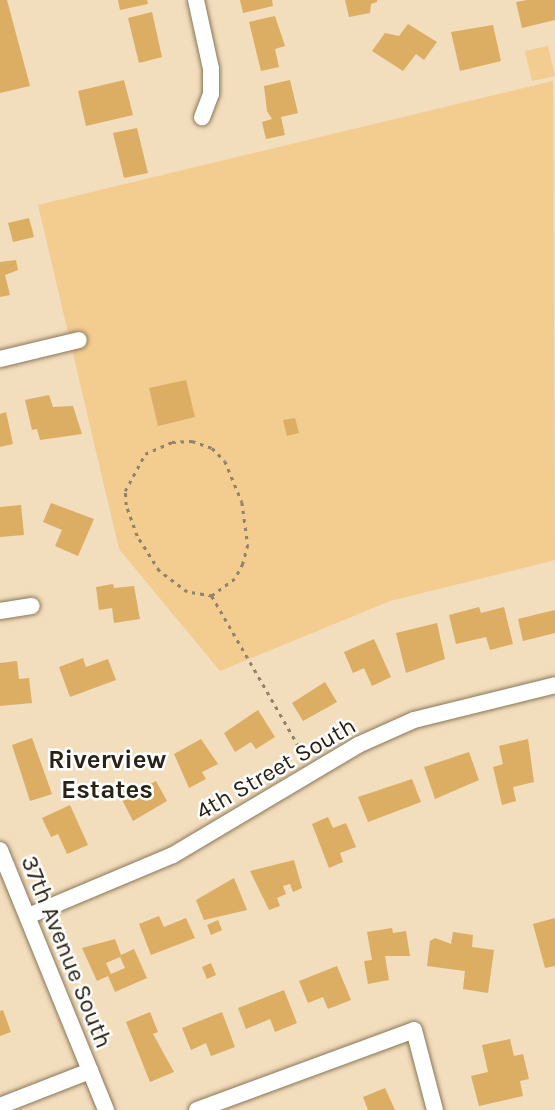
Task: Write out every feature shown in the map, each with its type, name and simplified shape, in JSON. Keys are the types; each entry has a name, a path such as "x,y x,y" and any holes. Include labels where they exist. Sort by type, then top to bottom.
{"street":[{"path":"196,0 211,69 211,94 202,117"},
{"path":"0,359 79,340"},
{"path":"0,611 33,607"},
{"name":"4th Street South","path":"28,916 173,855 314,772 414,720 555,685"},
{"name":"37th Avenue South","path":"0,850 106,1110"},
{"path":"197,1110 414,1030 435,1110"},
{"name":"37th Avenue South","path":"0,1106 90,1071"}],"path":[{"path":"212,596 235,579 248,545 236,480 225,461 204,443 156,446 145,454 125,491 137,536 147,554 175,585 212,596 314,772"}],"shaded area":[{"path":"548,46 555,76 532,81 525,51"},
{"path":"553,81 555,560 390,601 220,671 119,549 38,205"}],"building":[{"path":"0,0 7,0 30,86 0,93"},
{"path":"118,0 147,0 148,4 120,10"},
{"path":"240,0 272,0 273,6 243,13"},
{"path":"345,0 377,2 371,4 370,13 349,17"},
{"path":"555,0 555,20 522,28 516,2"},
{"path":"152,12 162,57 139,63 128,18"},
{"path":"275,16 285,46 275,49 279,67 261,71 249,22"},
{"path":"408,24 437,42 424,60 416,54 403,71 372,51 385,33 399,36"},
{"path":"493,25 501,61 460,71 451,32"},
{"path":"124,80 133,115 86,126 78,91"},
{"path":"290,80 298,113 281,117 285,135 266,139 262,122 272,119 267,111 264,86"},
{"path":"137,128 148,173 124,178 113,133"},
{"path":"29,218 34,237 13,242 8,223"},
{"path":"16,260 18,270 5,275 10,295 0,297 0,262"},
{"path":"186,380 195,417 158,426 149,388"},
{"path":"49,395 53,407 73,406 82,434 40,440 37,429 32,430 25,400"},
{"path":"6,412 13,444 0,447 0,414"},
{"path":"295,418 299,433 287,436 283,420"},
{"path":"51,503 94,519 78,556 55,546 62,530 43,522"},
{"path":"21,505 24,535 0,537 0,507"},
{"path":"113,584 114,588 134,586 140,619 114,623 112,608 99,610 96,587"},
{"path":"479,607 481,613 504,607 513,644 490,650 486,637 456,644 449,615"},
{"path":"555,610 555,633 523,641 518,619"},
{"path":"437,623 445,659 406,673 396,633"},
{"path":"374,639 391,677 372,686 364,668 353,673 344,652"},
{"path":"83,658 86,667 108,659 116,680 70,697 59,667"},
{"path":"17,661 19,679 29,678 32,703 0,706 0,663"},
{"path":"325,682 337,702 303,721 292,703"},
{"path":"258,710 275,737 256,749 251,742 235,752 224,733"},
{"path":"32,738 52,794 30,801 12,745"},
{"path":"201,739 218,764 202,772 206,779 189,788 174,754"},
{"path":"528,739 534,782 513,787 516,801 502,805 493,767 503,764 499,746"},
{"path":"469,752 479,780 435,799 424,767"},
{"path":"412,779 421,802 368,822 358,797"},
{"path":"156,781 167,801 133,821 118,792 126,787 130,795"},
{"path":"70,805 88,845 67,854 58,834 51,837 42,818"},
{"path":"328,817 333,828 346,823 356,847 340,853 343,862 329,868 312,824"},
{"path":"294,860 302,888 293,892 290,884 283,886 286,894 277,898 280,906 269,910 250,871"},
{"path":"234,878 247,910 204,920 196,900"},
{"path":"159,916 164,927 186,918 195,938 151,955 139,924"},
{"path":"555,918 555,966 545,968 533,924"},
{"path":"218,920 222,930 211,935 207,925"},
{"path":"392,928 393,933 406,931 410,956 385,956 389,980 368,984 364,961 372,960 367,932"},
{"path":"453,932 473,935 472,947 494,950 488,993 463,989 465,971 427,966 430,941 435,938 451,944"},
{"path":"115,939 121,955 134,949 147,978 115,992 108,976 97,981 82,948","holes":["120,957 125,968 111,974 106,963"]},
{"path":"211,963 216,975 207,979 202,967"},
{"path":"337,966 351,1000 328,1009 323,997 308,1003 299,981"},
{"path":"284,990 297,1023 275,1032 270,1019 246,1029 238,1008"},
{"path":"3,1010 11,1032 0,1036 0,1011"},
{"path":"150,1012 158,1032 153,1034 174,1072 150,1082 126,1022"},
{"path":"222,1012 235,1047 211,1056 206,1043 191,1050 182,1028"},
{"path":"510,1039 514,1056 523,1054 529,1079 520,1081 523,1096 479,1106 471,1076 488,1072 482,1045"},
{"path":"385,1088 395,1110 368,1110 363,1097"}],"district":[{"name":"Riverview Estates","path":"107,775"}]}
